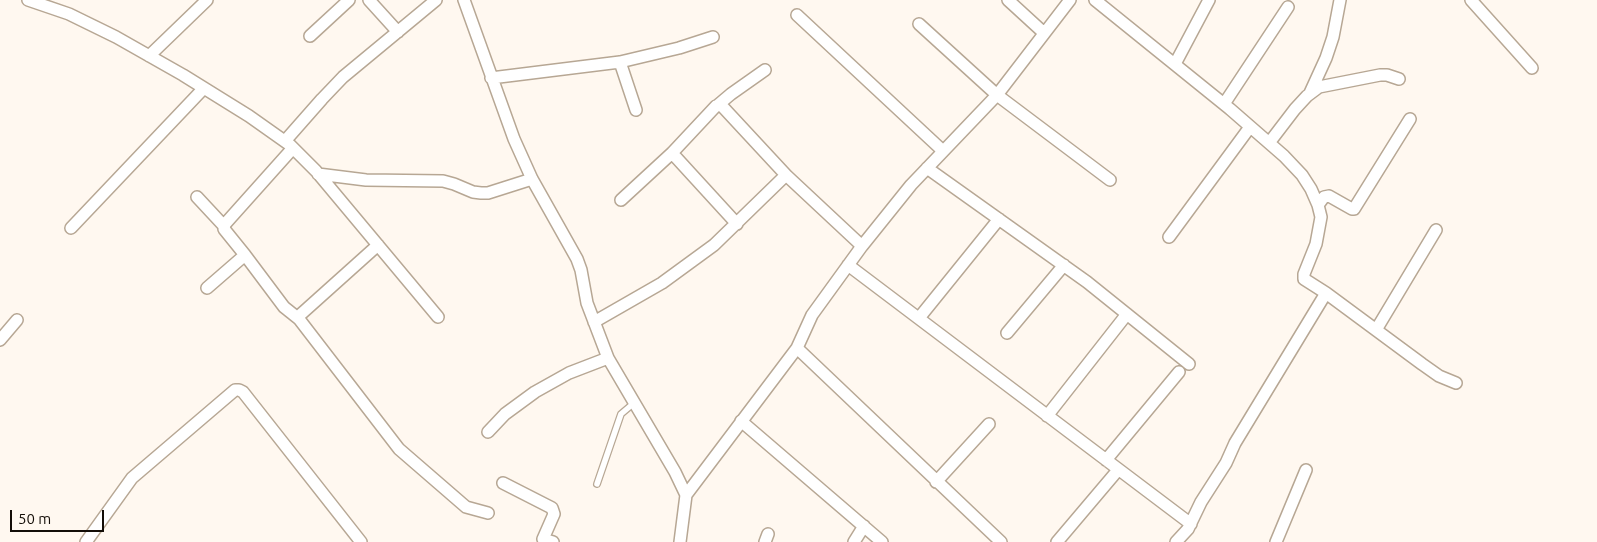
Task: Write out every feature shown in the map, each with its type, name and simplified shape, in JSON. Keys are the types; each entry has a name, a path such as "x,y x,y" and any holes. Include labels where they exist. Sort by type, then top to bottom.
{"street":[{"path":"28,0 68,14 149,56 249,116 289,145 318,174 438,317"},
{"path":"149,56 208,0"},
{"path":"310,36 349,0"},
{"path":"369,0 398,32"},
{"path":"224,226 289,145 309,113 343,77 371,52 436,0"},
{"path":"464,0 514,139 532,179 577,259 587,303 608,358 675,472 686,495"},
{"path":"1008,0 1044,33"},
{"path":"680,542 686,495 797,348 812,315 862,246 911,185 997,95 1070,0"},
{"path":"1095,0 1224,104 1302,175 1311,189 1321,217 1316,244 1304,279 1439,376 1456,383"},
{"path":"1175,64 1209,0"},
{"path":"1310,94 1333,37 1340,0"},
{"path":"1470,0 1532,68"},
{"path":"1224,104 1288,7"},
{"path":"797,15 943,151"},
{"path":"919,24 997,95 1110,180"},
{"path":"491,78 620,62 660,53 714,37"},
{"path":"620,62 636,110"},
{"path":"621,200 672,153 716,106 764,70"},
{"path":"1269,143 1295,109 1318,87 1380,75 1399,79"},
{"path":"71,228 204,88"},
{"path":"718,105 722,106 786,175 862,246"},
{"path":"1318,205 1324,197 1329,196 1352,209 1354,208 1410,119"},
{"path":"1169,237 1250,127"},
{"path":"672,153 737,224"},
{"path":"927,168 1064,266 1128,314 1189,364"},
{"path":"318,174 366,180 443,181 481,193 488,193 532,179"},
{"path":"594,322 662,283 714,245 786,175"},
{"path":"197,197 224,226 224,229 284,307 299,319 398,448 466,506 488,514"},
{"path":"919,318 999,219"},
{"path":"1376,330 1436,230"},
{"path":"299,319 300,315 378,245"},
{"path":"207,288 245,255"},
{"path":"848,265 1191,524"},
{"path":"1007,333 1064,266"},
{"path":"1176,542 1188,530 1201,502 1226,463 1235,443 1326,293"},
{"path":"1047,416 1128,314"},
{"path":"0,340 17,320"},
{"path":"797,348 1001,542"},
{"path":"488,432 504,414 535,392 569,373 608,358"},
{"path":"1106,460 1179,372"},
{"path":"86,542 132,478 235,390 244,392 362,542"},
{"path":"742,421 882,542"},
{"path":"936,482 989,424"},
{"path":"1057,542 1118,470"},
{"path":"1276,542 1306,470"},
{"path":"503,483 552,508 554,514 546,541"},
{"path":"854,542 864,526"}],"lane":[{"path":"597,484 621,414 634,403"}]}
